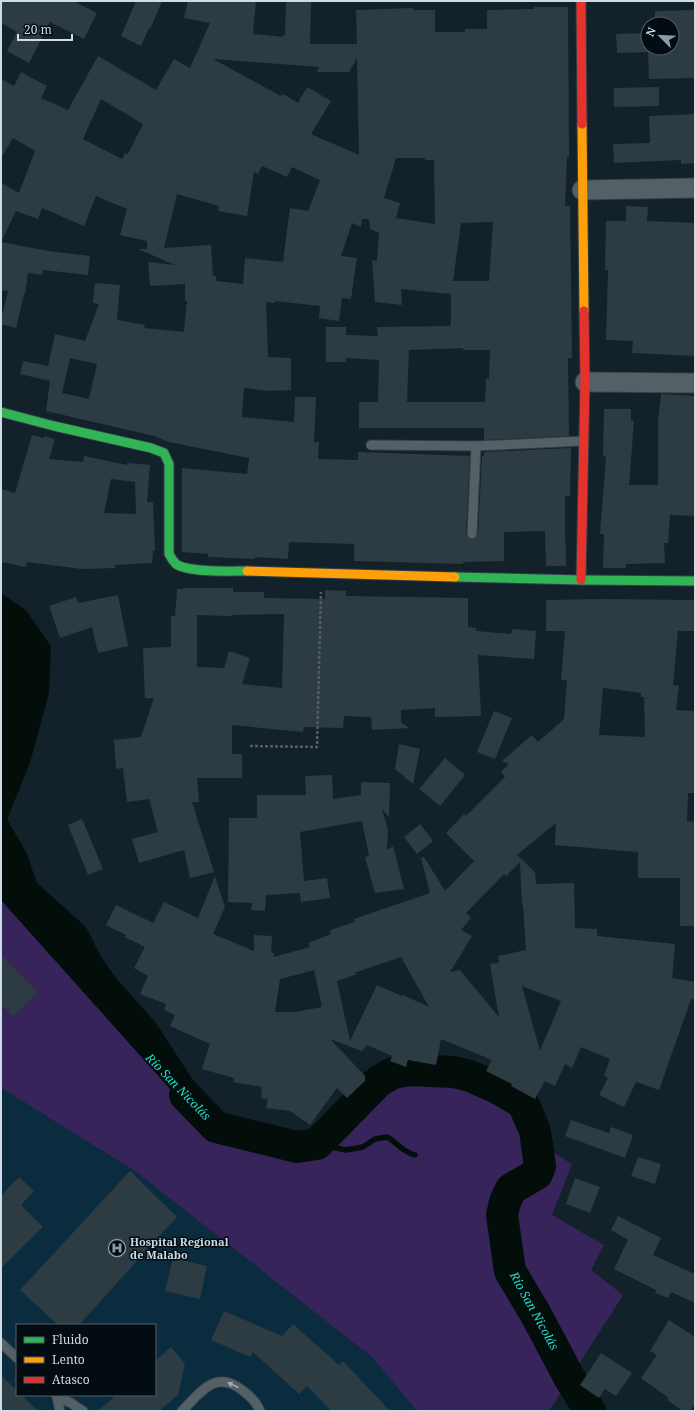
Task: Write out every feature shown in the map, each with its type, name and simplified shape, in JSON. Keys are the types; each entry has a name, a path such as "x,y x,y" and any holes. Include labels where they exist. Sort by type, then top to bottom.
{"street":[{"path":"581,1 585,382 581,580"},
{"path":"582,190 695,188"},
{"path":"585,382 695,383"},
{"path":"1,412 62,428 151,448 164,454 169,464 169,554 172,561 176,565 182,567 210,570 581,580 695,581"}],"lane":[{"path":"371,445 476,446 583,441"},
{"path":"472,534 476,446"},
{"path":"1,1343 16,1357"},
{"path":"182,1411 206,1386 215,1382 226,1382 236,1385 248,1395 260,1411"},
{"path":"57,1396 60,1411"},
{"path":"57,1396 83,1411"}],"path":[{"path":"250,746 317,747 321,573"}],"shaded area":[{"path":"1,900 205,1128 225,1123 226,1127 266,1136 304,1149 362,1092 398,1062 451,1067 498,1087 527,1110 536,1142 572,1164 552,1215 604,1245 591,1270 623,1295 549,1411 417,1411 373,1358 135,1171 1,1088"},
{"name":"Hospital Regional de Malabo","path":"1,1088 135,1171 373,1358 419,1411 1,1411"}],"water":[{"path":"1,593 26,610 51,646 49,693 30,763 7,819 26,852 37,883 86,927 101,957 116,978 156,1023 215,1114 225,1123 205,1128 1,900"}],"building":[{"path":"1,1 73,1 97,13 84,39 50,22 29,63 7,51 17,32 1,23"},
{"path":"136,1 162,1 141,46 121,36"},
{"path":"188,1 256,1 253,34 283,37 283,35 285,35 286,1 311,2 310,44 357,44 356,10 413,8 413,10 435,10 435,32 465,32 465,29 487,29 487,10 534,9 534,7 568,7 569,157 567,157 565,206 570,206 572,358 568,358 569,436 484,440 484,428 359,428 359,402 378,402 379,360 346,358 346,362 326,362 326,327 346,327 346,335 378,336 377,327 450,326 451,324 451,294 401,289 402,305 375,302 372,260 377,261 379,233 370,229 369,219 362,219 361,227 352,223 341,256 357,258 351,299 342,298 339,321 319,318 320,306 275,301 275,303 266,302 268,357 291,358 291,390 270,391 244,388 242,417 294,422 295,397 316,397 314,442 319,442 318,459 358,460 358,452 470,456 466,534 471,540 475,539 478,534 482,456 484,456 484,452 571,448 570,496 565,496 566,566 546,566 545,531 504,532 504,561 463,562 463,564 354,561 354,544 289,542 288,559 208,557 208,554 182,552 182,468 247,474 249,458 169,442 154,436 46,411 50,381 20,374 23,361 48,366 55,334 85,341 99,304 93,303 95,283 120,285 117,320 145,325 144,328 184,332 187,301 185,301 185,284 150,286 148,262 175,265 138,249 147,249 147,241 120,235 127,209 96,196 84,226 42,208 38,219 16,211 1,242 1,183 19,193 35,151 13,138 1,158 1,79 14,86 21,72 47,86 41,98 68,110 98,56 156,90 174,59 190,68 210,23 184,18","holes":["357,58 359,155 311,134 331,101 307,87 298,103 283,94 281,96 213,59 319,67 317,72 349,72","101,99 143,124 128,154 125,153 122,159 83,139","396,158 425,158 425,160 434,160 435,224 396,218 400,203 384,198","262,166 287,177 292,167 320,180 308,211 290,208 283,262 245,258 243,284 216,281 216,276 213,276 211,245 164,248 177,194 219,206 218,211 247,216 254,172 258,174","493,222 489,281 453,281 461,223","463,348 463,350 490,350 489,379 486,379 485,402 407,402 409,350","70,358 97,364 89,399 62,393"]},
{"path":"695,10 695,78 649,79 648,56 680,56 680,16 655,16 655,11"},
{"path":"640,33 640,52 617,53 616,34"},
{"path":"659,87 659,106 614,107 614,88"},
{"path":"695,114 695,163 681,164 681,160 614,163 613,144 650,143 649,116"},
{"path":"626,206 648,207 647,221 695,223 695,356 632,353 633,341 606,340 608,270 605,270 606,221 626,221"},
{"path":"1,242 48,251 90,256 88,275 43,270 42,275 28,273 25,294 16,328 1,324 8,291 1,290"},
{"path":"661,394 695,396 695,516 670,515 668,543 664,543 665,563 626,564 626,568 603,568 604,534 600,534 606,457 603,456 604,409 631,409 631,421 634,421 629,485 658,485 658,421"},
{"path":"32,435 55,439 49,459 83,462 84,456 127,465 127,463 150,465 147,502 153,502 155,551 153,551 152,563 115,565 115,568 82,569 27,562 26,567 1,562 1,489 15,493","holes":["111,479 135,482 136,514 104,513"]},
{"path":"233,588 233,592 264,592 264,598 325,599 325,590 346,591 346,596 468,598 468,627 476,628 476,631 511,634 512,629 536,631 534,659 478,655 481,716 435,717 435,708 401,710 401,722 409,728 372,730 371,717 344,716 343,728 304,727 303,732 232,725 232,754 242,754 242,778 197,778 199,802 192,802 214,872 190,878 184,850 139,863 132,839 158,832 149,799 127,802 123,768 116,769 114,740 141,737 154,698 145,698 143,648 171,647 171,616 175,616 177,589","holes":["284,614 282,688 242,684 250,658 229,651 224,668 197,667 197,615 232,616"]},
{"path":"118,595 128,646 98,653 92,627 60,638 49,606 76,597 78,603"},
{"path":"546,600 695,600 695,631 678,631 673,685 679,686 676,710 695,711 695,793 688,793 687,822 695,821 695,926 680,926 680,878 638,878 638,852 555,845 556,823 517,855 535,872 536,884 574,883 575,928 597,929 597,936 675,944 672,978 695,982 695,1000 691,999 659,1090 636,1082 624,1107 599,1095 608,1078 604,1076 610,1059 581,1047 572,1068 565,1064 555,1086 545,1081 535,1099 511,1086 512,1084 486,1071 492,1060 441,1039 436,1065 408,1060 406,1067 390,1061 392,1056 367,1045 362,1051 330,1039 365,1076 365,1081 347,1098 337,1088 310,1125 290,1111 266,1108 268,1099 261,1098 262,1087 233,1082 234,1078 202,1069 210,1044 170,1026 175,1015 164,1010 166,1004 140,994 148,976 134,968 145,947 106,925 116,905 153,923 164,902 198,918 215,876 225,907 213,934 254,951 254,935 272,936 271,953 274,953 274,957 310,947 308,943 331,934 330,930 355,922 354,919 430,893 421,858 424,857 445,891 474,861 446,833 464,814 466,816 505,777 501,772 509,764 502,761 532,735 538,742 564,719 567,680 561,680 565,631 546,631","holes":["603,688 641,693 641,697 644,697 645,737 599,735","520,862 526,950 498,956 499,963 490,964 499,1017 460,970 450,972 472,936 461,930 471,918 466,913 504,874 506,876","401,957 429,1007 377,985 350,1041 337,981 357,974 354,973","314,970 322,1007 295,1012 275,1012 280,979","522,986 561,1001 540,1051"]},
{"path":"494,711 512,718 495,759 477,752"},
{"path":"399,744 420,749 413,784 395,769"},
{"path":"445,758 465,775 440,806 419,789"},
{"path":"332,775 333,799 361,795 361,782 390,783 389,817 382,809 388,830 387,850 393,846 404,889 375,893 365,857 369,856 362,821 300,832 304,881 327,878 330,898 301,902 300,893 266,895 265,911 251,910 252,903 228,902 229,818 257,818 257,795 306,795 305,776"},
{"path":"82,819 103,869 88,875 68,825"},
{"path":"420,824 433,841 417,854 404,837"},
{"path":"1,955 38,992 13,1016 1,1004"},
{"path":"571,1120 609,1133 611,1127 633,1135 625,1158 565,1136"},
{"path":"638,1157 661,1164 655,1184 631,1176"},
{"path":"130,1171 177,1217 80,1324 57,1324 20,1290"},
{"path":"19,1177 34,1191 21,1205 43,1227 1,1268 1,1196"},
{"path":"575,1178 600,1187 590,1213 566,1204"},
{"path":"618,1216 661,1238 653,1255 695,1274 695,1303 671,1292 668,1298 655,1293 656,1290 614,1269 628,1240 611,1230"},
{"path":"173,1258 207,1266 200,1299 165,1291"},
{"path":"224,1311 282,1336 293,1324 339,1365 343,1361 390,1411 331,1411 307,1386 299,1394 253,1352 250,1357 211,1340"},
{"path":"669,1320 695,1337 695,1403 690,1411 683,1411 667,1400 669,1398 641,1378 657,1355 650,1351"},
{"path":"171,1347 185,1364 178,1395 159,1411 98,1411 115,1396 156,1396 156,1360"},
{"path":"601,1353 632,1373 616,1396 605,1389 599,1398 580,1385"},
{"path":"1,1375 16,1390 16,1396 22,1396 38,1411 1,1411"}],"waterway":[{"name":"Río San Nicolás","path":"185,1095 216,1127 297,1147 317,1144 379,1081 393,1073 409,1070 454,1072 470,1076 497,1088 523,1103 535,1131 540,1166 537,1174 511,1189 505,1202 502,1215 510,1271 535,1313 569,1377 590,1411"},
{"path":"317,1144 346,1150 363,1147 375,1139 387,1137 403,1150 415,1155"}],"traffic: fast":[{"path":"1,412 54,426 151,448 164,453 169,464 169,554 172,559 176,564 190,569 210,571 247,571"},
{"path":"455,577 695,581"}],"traffic: slow":[{"path":"582,124 584,311"},
{"path":"247,571 455,577"}],"traffic: jam":[{"path":"581,1 582,124"},
{"path":"581,580 585,382 584,311"}],"place":[{"name":"Hospital Regional de Malabo","path":"117,1248"}]}
